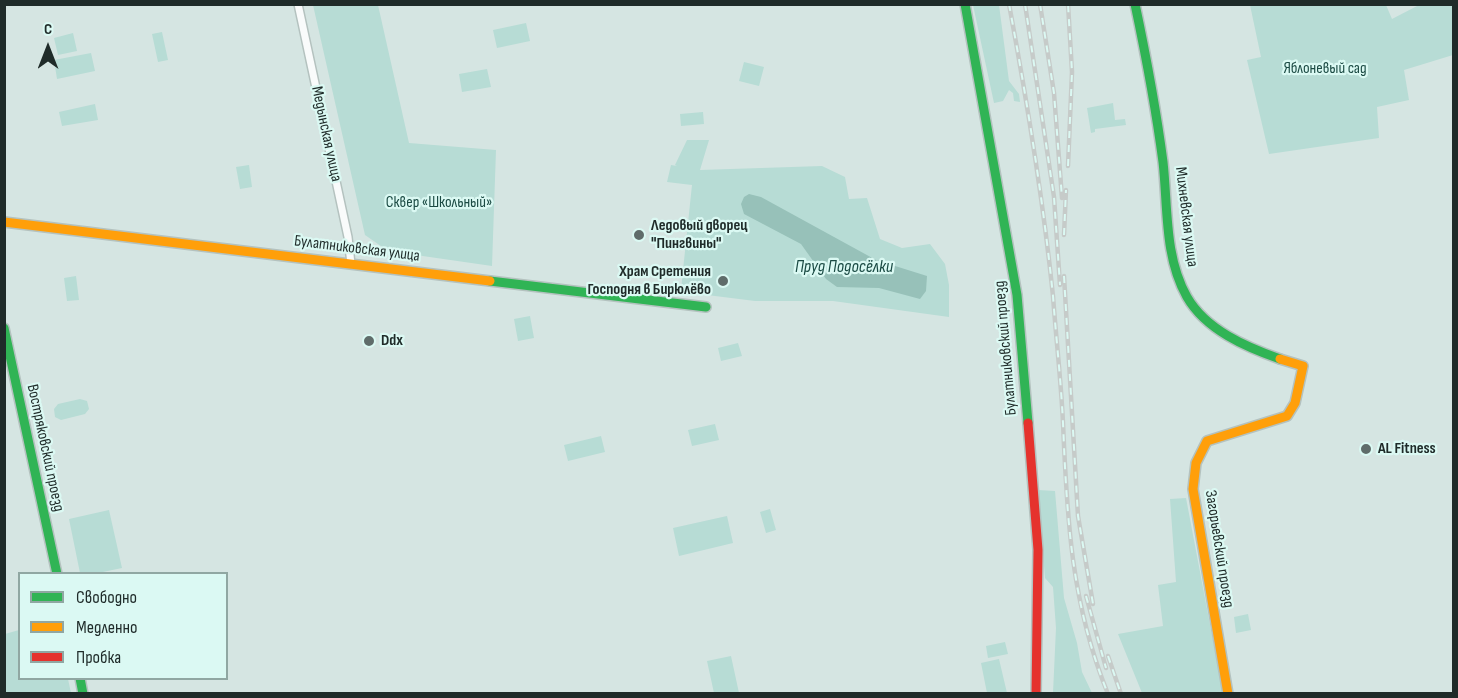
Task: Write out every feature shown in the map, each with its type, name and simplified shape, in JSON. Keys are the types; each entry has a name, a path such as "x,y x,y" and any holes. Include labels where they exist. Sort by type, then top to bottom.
{"street":[{"name":"Медынская улица","path":"298,4 348,237 351,264"},
{"name":"Булатниковский проезд","path":"965,4 1018,303 1038,550 1036,693"},
{"name":"Михневская улица","path":"1136,4 1156,108 1172,245 1180,283 1192,302 1225,334 1263,354 1303,366"},
{"name":"Булатниковская улица","path":"4,222 706,307"},
{"name":"Востряковский проезд","path":"4,328 57,572"},
{"name":"Загорьевский проезд","path":"1228,693 1193,478 1207,441 1287,416 1295,403 1303,366"}],"green space":[{"name":"Сквер «Школьный»","path":"313,5 378,5 409,143 496,150 492,266 388,251 365,235"},
{"path":"973,5 999,5 1009,81 1019,94 1020,102 1014,101 1013,93 1009,90 1003,101 994,103"},
{"name":"Яблоневый сад","path":"1250,5 1386,5 1392,19 1419,5 1453,5 1453,55 1404,70 1409,100 1377,107 1379,138 1269,154 1247,60 1261,57"},
{"path":"526,23 530,41 497,48 493,30"},
{"path":"162,32 168,60 158,62 152,34"},
{"path":"73,33 77,51 58,55 54,38"},
{"path":"91,53 95,71 57,79 54,60"},
{"path":"744,62 764,67 759,86 739,81"},
{"path":"487,69 491,87 462,92 459,74"},
{"path":"1113,103 1115,120 1125,119 1126,125 1095,129 1095,132 1091,133 1087,108"},
{"path":"95,104 98,120 62,126 59,112"},
{"path":"703,112 704,124 681,126 680,114"},
{"path":"687,140 709,140 700,170 822,166 845,177 849,199 867,198 880,239 902,248 930,244 945,264 949,285 949,317 833,301 755,301 683,292 681,289 692,185 667,182 671,165 677,166 675,165"},
{"path":"249,165 252,187 240,189 236,167"},
{"path":"76,276 79,300 67,301 64,278"},
{"path":"530,316 534,338 518,341 514,319"},
{"path":"738,343 742,356 721,361 718,348"},
{"path":"80,399 87,401 89,409 85,414 61,420 55,417 54,409 58,404"},
{"path":"715,424 719,440 692,446 688,430"},
{"path":"601,436 605,452 568,461 564,445"},
{"path":"1038,490 1055,491 1064,598 1077,643 1082,672 1092,693 1053,693 1056,628 1053,587 1045,578"},
{"path":"1186,498 1223,693 1142,693 1118,634 1163,626 1158,585 1176,582 1170,499"},
{"path":"770,509 776,530 766,533 760,512"},
{"path":"109,510 122,568 103,572 80,572 69,519"},
{"path":"727,516 733,543 679,556 673,528"},
{"path":"1248,614 1251,630 1236,633 1234,617"},
{"path":"18,630 18,680 68,680 71,693 5,693 5,634"},
{"path":"1005,642 1008,654 988,658 986,646"},
{"path":"731,656 739,693 714,693 707,661"},
{"path":"999,659 1007,693 987,693 981,663"}],"water":[{"name":"Пруд Подосёлки","path":"749,194 761,197 876,260 927,276 926,291 920,299 879,288 837,287 826,279 801,244 744,214 741,204 744,197"}],"railway":[{"path":"1009,4 1034,150 1049,259 1073,560 1086,627 1108,694"},
{"path":"1025,4 1054,197 1060,285"},
{"path":"1040,4 1054,93 1062,198"},
{"path":"1068,4 1072,72 1068,166"},
{"path":"1064,235 1066,190"},
{"path":"1064,276 1078,516 1093,604"},
{"path":"1086,596 1106,668"},
{"path":"1108,656 1121,694"}],"traffic: fast":[{"path":"965,4 1017,295 1028,423"},
{"path":"1135,4 1163,162 1168,231 1174,265 1180,282 1195,309 1216,328 1241,343 1280,359"},
{"path":"490,281 706,307"},
{"path":"4,328 57,572"},
{"path":"80,680 83,694"}],"traffic: slow":[{"path":"4,222 490,281"},
{"path":"1228,694 1193,489 1196,463 1207,441 1287,416 1295,403 1303,366 1280,359"}],"traffic: jam":[{"path":"1028,423 1038,550 1036,694"}],"place":[{"name":"Ледовый дворец \"Пингвины\"","path":"639,235"},
{"name":"Храм Сретения Господня в Бирюлёво","path":"723,281"},
{"name":"Ddx","path":"369,341"},
{"name":"AL Fitness","path":"1366,449"}]}
